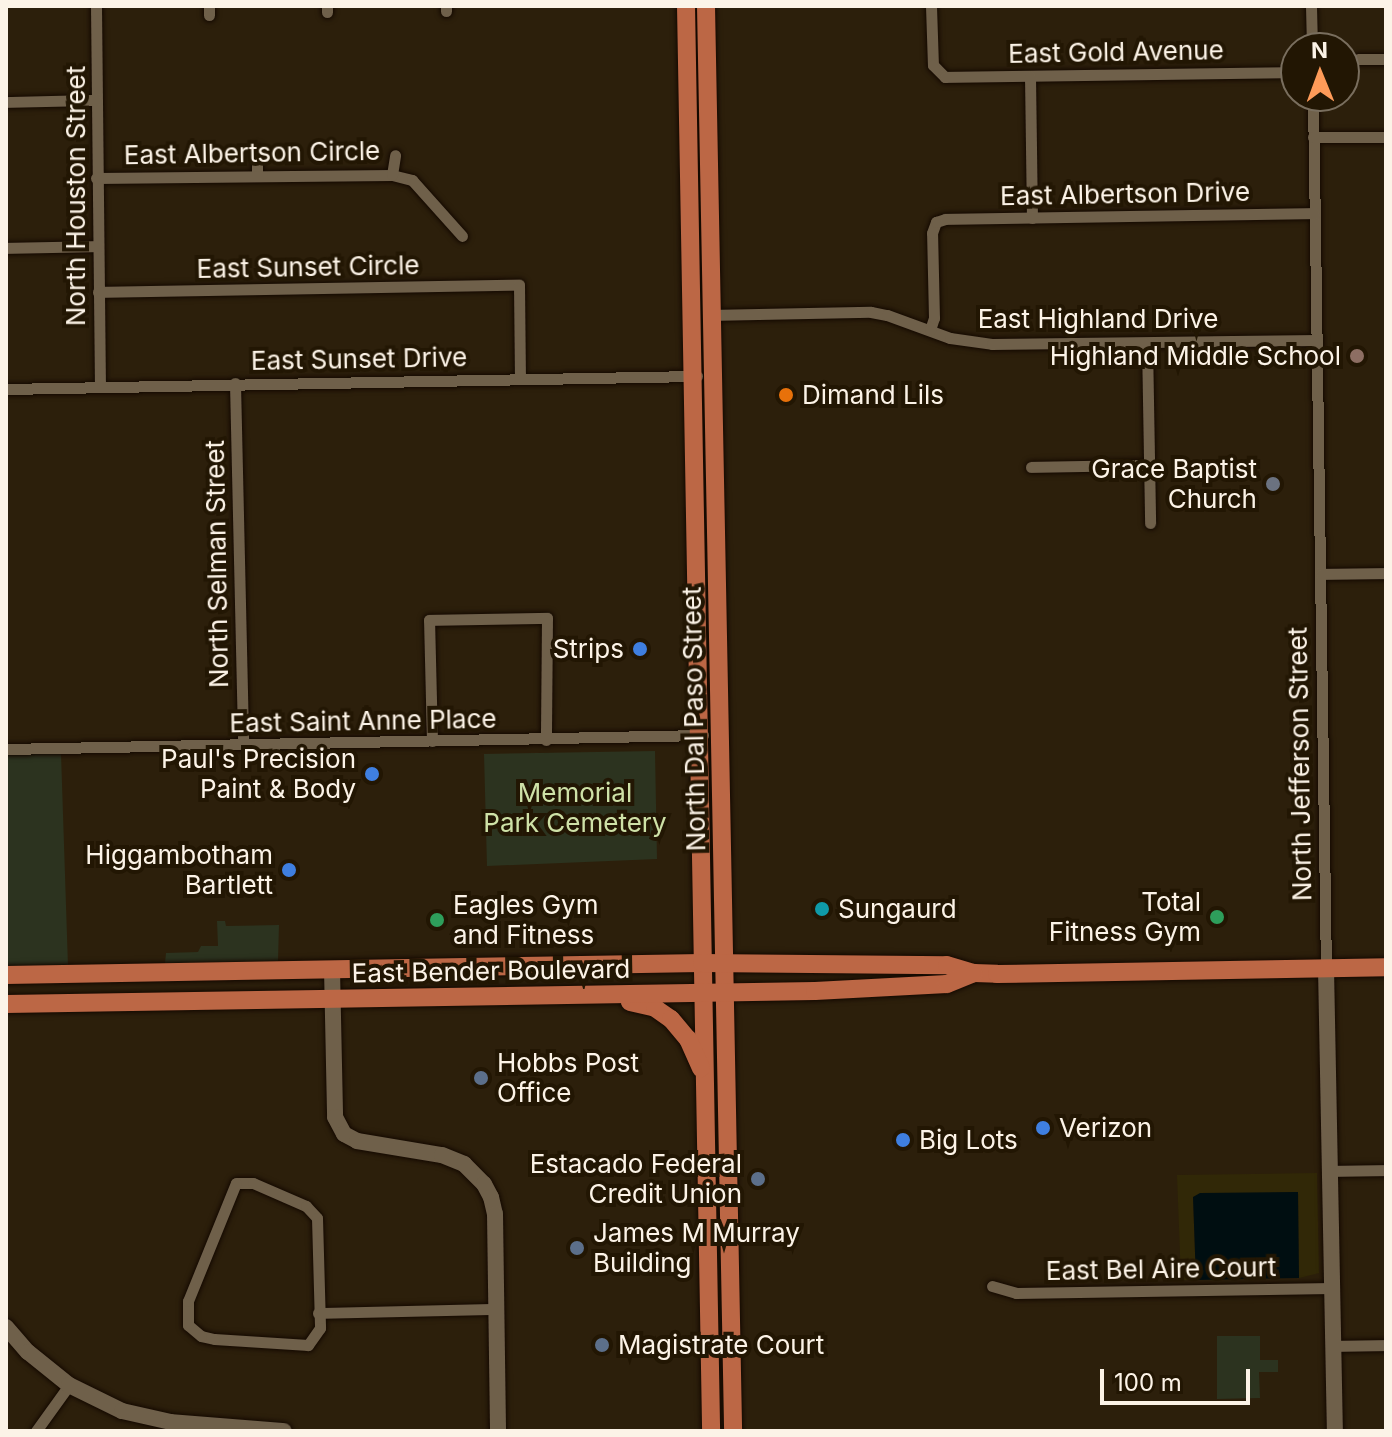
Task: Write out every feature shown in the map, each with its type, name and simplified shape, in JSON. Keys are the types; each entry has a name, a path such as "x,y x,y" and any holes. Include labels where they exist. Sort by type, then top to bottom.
{"main road":[{"name":"North Dal Paso Street","path":"686,6 711,1431"},
{"name":"North Dal Paso Street","path":"706,6 733,1431"},
{"name":"East Bender Boulevard","path":"6,975 724,962 947,965 974,973 1386,967"},
{"path":"527,997 533,965"},
{"name":"East Bender Boulevard","path":"6,1004 703,993 947,984 974,973"},
{"path":"609,995 655,1008 671,1019 688,1039 705,1075"}],"street":[{"name":"North Houston Street","path":"96,6 100,387"},
{"name":"East Gold Avenue","path":"931,6 933,65 937,73 945,77 1280,72"},
{"path":"1311,6 1312,32"},
{"path":"1360,59 1386,59"},
{"path":"1030,76 1032,218"},
{"path":"6,102 96,100"},
{"name":"North Jefferson Street","path":"1313,112 1335,1431"},
{"path":"1313,137 1386,137"},
{"path":"257,150 257,176"},
{"name":"East Albertson Circle","path":"96,178 392,175 395,155"},
{"path":"392,175 412,180 462,236"},
{"name":"East Albertson Drive","path":"930,330 934,318 932,233 936,222 1314,213"},
{"path":"6,248 98,246"},
{"name":"East Sunset Circle","path":"98,292 519,285 520,379"},
{"name":"East Highland Drive","path":"692,315 871,312 950,338 992,344 1317,340"},
{"path":"1147,343 1150,523"},
{"name":"East Sunset Drive","path":"6,389 713,376"},
{"name":"North Selman Street","path":"235,383 243,744"},
{"path":"1031,467 1149,465"},
{"path":"1321,574 1386,573"},
{"path":"432,741 429,620 547,618 546,740"},
{"name":"East Saint Anne Place","path":"6,749 720,735"},
{"path":"332,969 335,1117 344,1134 357,1141 442,1155 464,1164 481,1180 495,1214 498,1431"},
{"path":"1331,1171 1386,1170"},
{"path":"236,1183 253,1183 306,1206 317,1218 318,1313 320,1328 308,1345 214,1339 201,1336 188,1325 188,1301 236,1183"},
{"name":"East Bel Aire Court","path":"992,1286 1016,1293 1332,1288"},
{"path":"318,1313 496,1309"},
{"path":"6,1327 28,1352 69,1385 122,1411 171,1422 284,1431"},
{"path":"1333,1346 1386,1345"},
{"path":"36,1431 69,1385"}],"green space":[{"name":"Memorial Park Cemetery","path":"655,751 657,859 487,866 484,754"},
{"path":"61,753 68,966 6,967 6,755"},
{"path":"217,921 225,921 226,926 279,925 278,961 165,963 166,953 198,952 201,946 218,946"},
{"path":"1217,1336 1260,1336 1260,1360 1278,1360 1278,1372 1259,1372 1260,1398 1217,1399"}],"sand":[{"path":"1317,1173 1319,1273 1299,1278 1298,1192 1193,1197 1196,1280 1181,1280 1177,1175"}],"shaded area":[{"path":"1298,1192 1299,1278 1196,1280 1193,1197 1200,1193"}],"place":[{"name":"Highland Middle School","path":"1357,356"},
{"name":"Dimand Lils","path":"786,395"},
{"name":"Grace Baptist Church","path":"1273,484"},
{"name":"Strips","path":"640,649"},
{"name":"Paul's Precision Paint & Body","path":"372,774"},
{"name":"Higgambotham Bartlett","path":"289,870"},
{"name":"Sungaurd","path":"822,909"},
{"name":"Total Fitness Gym","path":"1217,917"},
{"name":"Eagles Gym and Fitness","path":"437,920"},
{"name":"Hobbs Post Office","path":"481,1078"},
{"name":"Verizon","path":"1043,1128"},
{"name":"Big Lots","path":"903,1140"},
{"name":"Estacado Federal Credit Union","path":"758,1179"},
{"name":"James M Murray Building","path":"577,1248"},
{"name":"Magistrate Court","path":"602,1345"}]}
